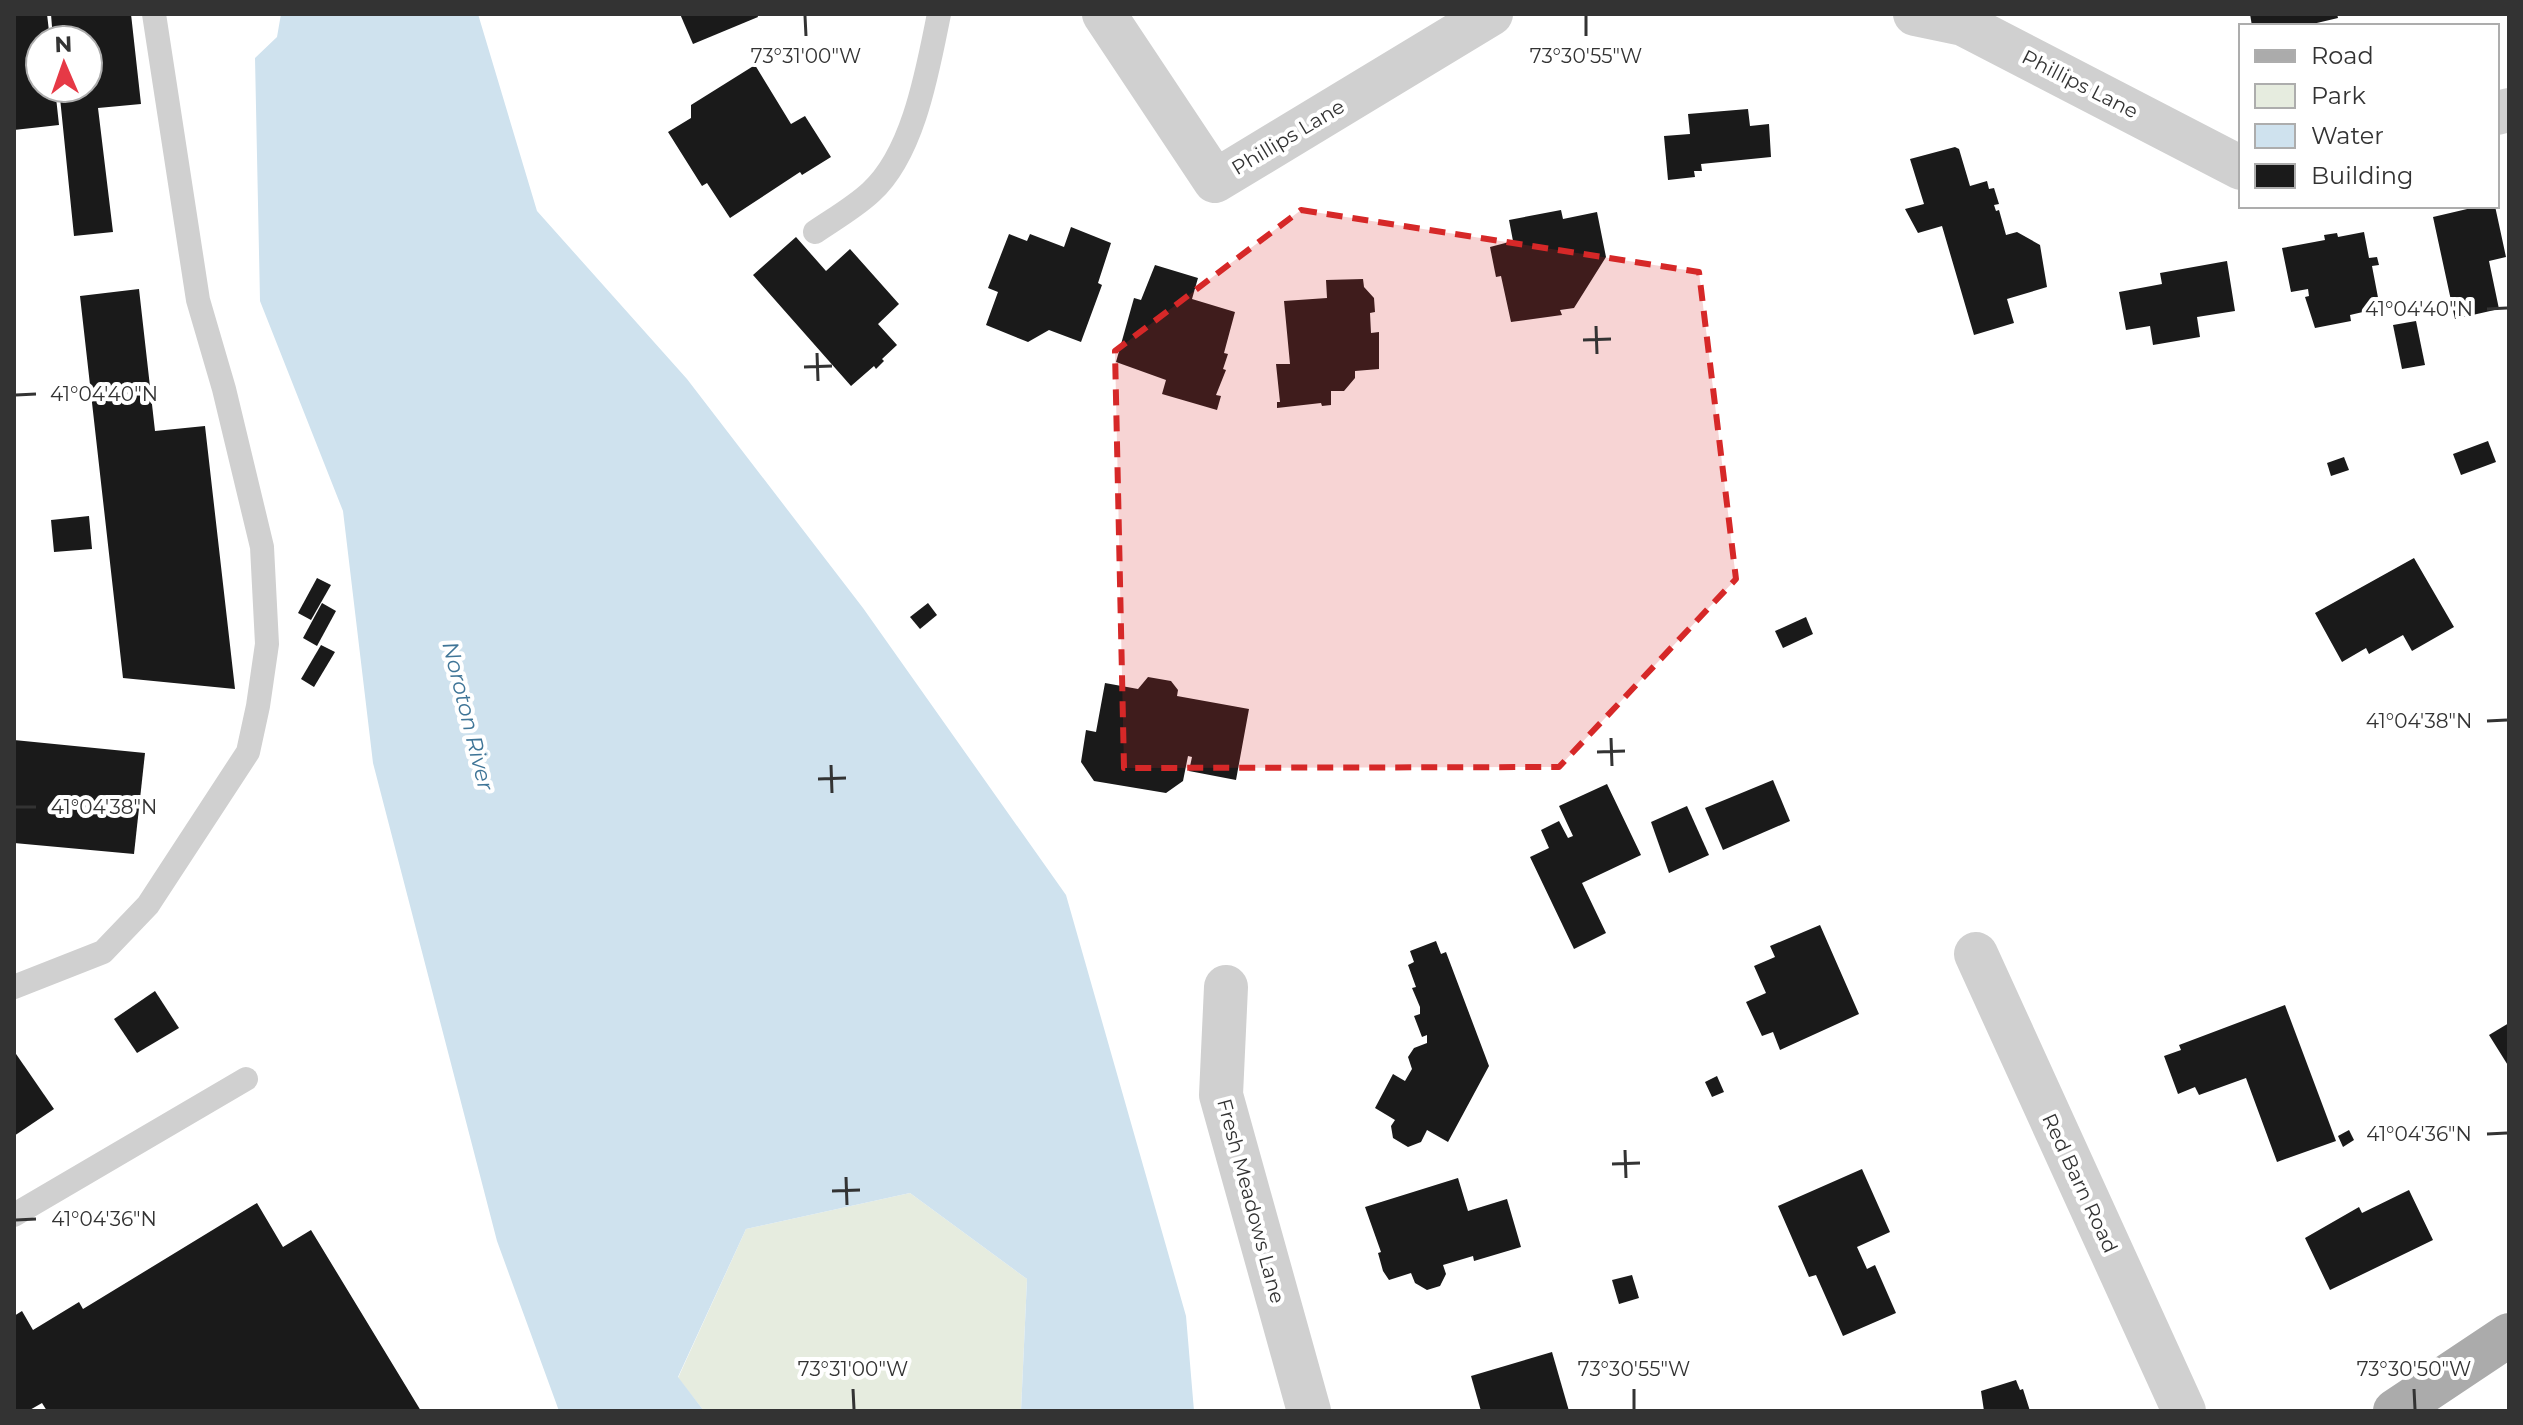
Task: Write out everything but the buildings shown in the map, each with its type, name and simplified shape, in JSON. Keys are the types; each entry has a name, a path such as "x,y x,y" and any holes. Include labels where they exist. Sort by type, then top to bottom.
{"main road":[{"path":"2395,1411 2509,1335"}],"street":[{"name":"Phillips Lane","path":"1104,14 1215,181 1491,14"},
{"name":"Phillips Lane","path":"1915,14 1963,24 2239,167"},
{"name":"Red Barn Road","path":"1976,954 2184,1411"},
{"name":"Fresh Meadows Lane","path":"1226,987 1221,1095 1309,1411"}],"lane":[{"path":"14,987 103,952 148,905 248,752 267,644 262,547 224,389 198,300 154,14"},
{"path":"815,232 873,191 905,143 924,85 939,14"},
{"path":"14,1215 246,1079"}],"highlighted area":[{"path":"1301,210 1699,272 1736,579 1559,767 1124,768 1115,351"}],"green space":[{"path":"910,1193 1027,1279 1021,1411 704,1411 678,1378 746,1229"}],"water":[{"name":"Noroton River","path":"281,14 478,14 537,211 687,379 863,608 1066,895 1186,1316 1194,1411 1021,1411 1027,1279 910,1193 746,1229 678,1377 704,1411 559,1411 497,1241 373,763 343,511 260,301 255,58 277,37"}]}
